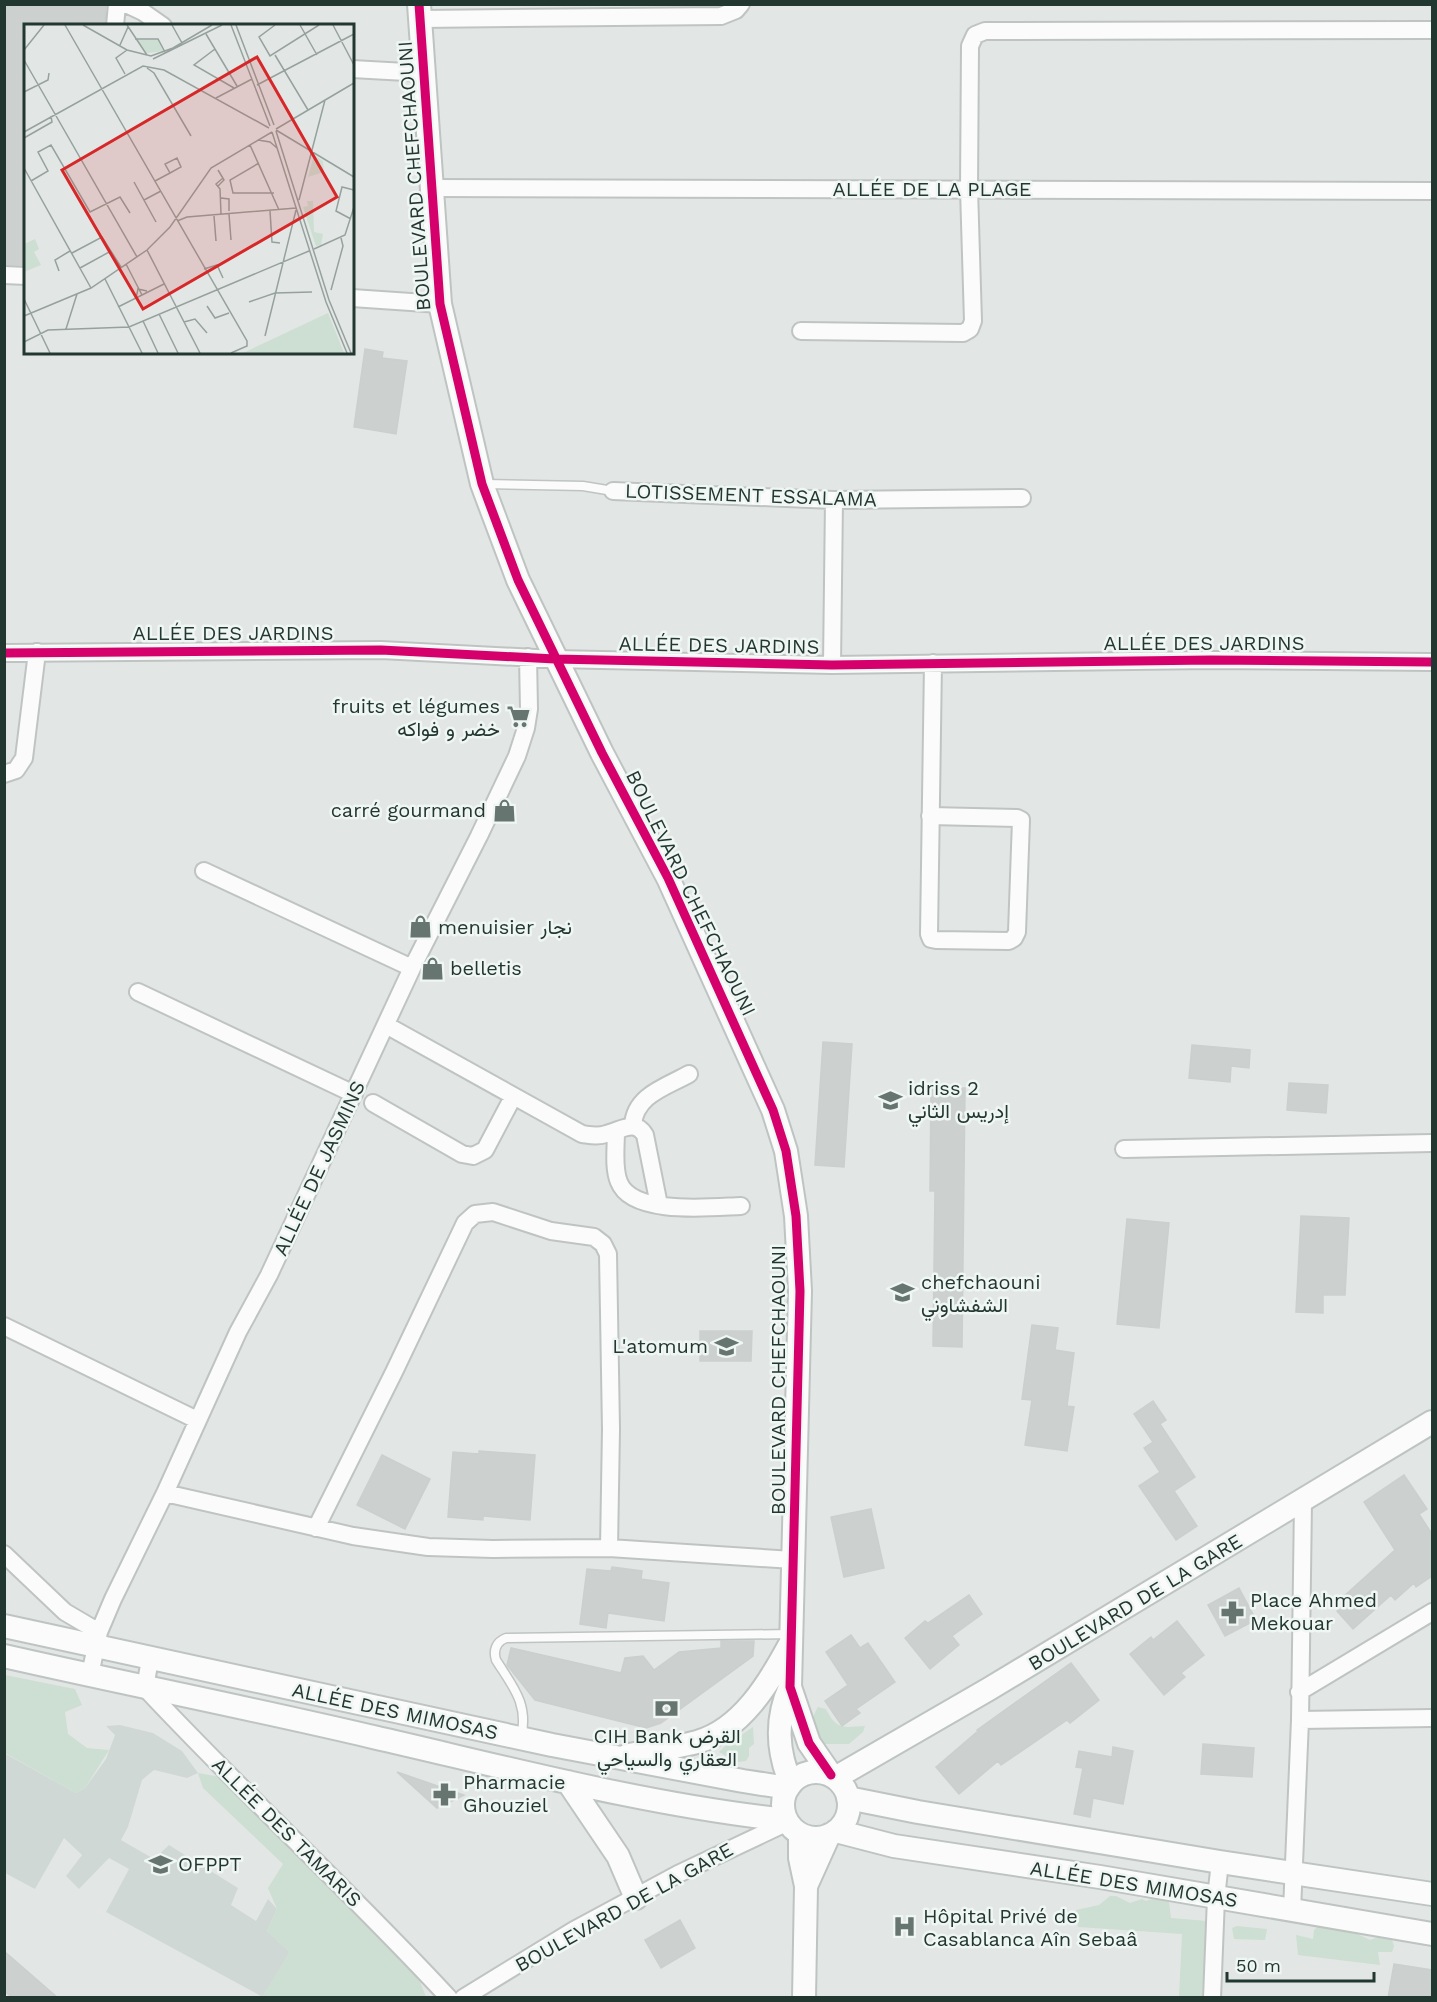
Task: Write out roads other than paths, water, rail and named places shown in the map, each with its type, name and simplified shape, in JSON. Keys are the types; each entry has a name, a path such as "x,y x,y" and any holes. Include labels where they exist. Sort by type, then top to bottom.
{"main road":[{"name":"BOULEVARD CHEFCHAOUNI","path":"420,12 440,304 482,484 518,580 555,659 668,878 773,1110 786,1151 796,1216 800,1291 790,1687 809,1743 833,1777"},
{"name":"BOULEVARD DE LA GARE","path":"833,1777 1303,1502 1432,1422"},
{"name":"ALLÉE DES MIMOSAS","path":"4,1626 98,1639 150,1659 521,1738 743,1781 789,1786"},
{"path":"616,1757 699,1742 724,1729 763,1688 790,1639"},
{"name":"ALLÉE DES MIMOSAS","path":"4,1656 274,1714 567,1782 791,1826"},
{"name":"BOULEVARD CHEFCHAOUNI","path":"789,1786 779,1730 783,1706 790,1687"},
{"path":"804,1998 806,1886 783,1804 789,1786 808,1773 820,1772 833,1777 843,1787 848,1797 846,1816 832,1833 806,1886"},
{"path":"567,1782 618,1856 636,1899"},
{"name":"ALLÉE DES MIMOSAS","path":"848,1797 918,1812 1293,1874 1432,1894"},
{"path":"791,1826 809,1837 820,1838 832,1833"},
{"name":"ALLÉE DES MIMOSAS","path":"832,1833 894,1846 1100,1877 1432,1934"}],"street":[{"path":"115,24 117,4"},
{"path":"126,4 160,24"},
{"path":"420,12 593,11 721,16 736,10 741,4"},
{"path":"801,331 963,333 970,329 973,321 969,189 970,46 975,35 986,31 1432,30"},
{"path":"354,69 424,73"},
{"name":"ALLÉE DE LA PLAGE","path":"432,188 1432,191"},
{"path":"4,275 24,276"},
{"path":"354,298 440,304"},
{"name":"LOTISSEMENT ESSALAMA","path":"613,491 834,500 1022,498"},
{"path":"832,665 834,500"},
{"name":"ALLÉE DES JARDINS","path":"4,653 381,650 555,659 832,665 1211,660 1432,662"},
{"path":"4,774 16,770 24,758 37,652"},
{"name":"ALLÉE DE JASMINS","path":"90,1675 98,1639 113,1599 238,1332 269,1275 412,968 517,756 529,709 528,657"},
{"path":"930,816 1017,818 1021,820 1017,932 1014,938 1009,941 931,939 929,934 930,816 933,663"},
{"path":"204,872 412,968"},
{"path":"138,992 354,1094"},
{"path":"386,1024 582,1134 604,1135 633,1125 638,1127 645,1135 659,1204"},
{"path":"633,1125 635,1111 645,1098 689,1074"},
{"path":"373,1102 462,1154 473,1156 485,1150 513,1096"},
{"path":"616,1131 617,1175 623,1189 634,1199 690,1208 741,1206"},
{"path":"1124,1149 1432,1143"},
{"path":"316,1527 390,1382 465,1222 476,1214 492,1212 551,1231 594,1237 603,1244 608,1254 611,1429 609,1548"},
{"path":"4,1326 197,1420"},
{"path":"165,1492 316,1527 428,1547 503,1550 609,1548 794,1560"},
{"path":"1292,1911 1300,1720 1303,1502"},
{"path":"4,1554 65,1612 98,1639"},
{"path":"1299,1692 1432,1612"},
{"path":"145,1688 150,1659"},
{"name":"ALLÉE DES TAMARIS","path":"145,1688 232,1779 369,1913 449,1998"},
{"path":"1300,1720 1432,1718"},
{"name":"BOULEVARD DE LA GARE","path":"463,1998 574,1930 636,1899 701,1862 791,1826"},
{"path":"1212,1998 1216,1898 1220,1862"}],"lane":[{"name":"LOTISSEMENT ESSALAMA","path":"482,484 583,486 613,491"},
{"path":"521,1738 523,1708 516,1691 494,1654 498,1643 506,1638 790,1639"}],"place":[{"name":"fruits et légumes خضر و فواكه","path":"518,717"},
{"name":"carré gourmand","path":"504,810"},
{"name":"menuisier نجار","path":"420,927"},
{"name":"belletis","path":"432,968"},
{"name":"idriss 2 إدريس الثاني","path":"890,1100"},
{"name":"chefchaouni الشفشاوني","path":"903,1293"},
{"name":"L'atomum","path":"726,1346"},
{"name":"Place Ahmed Mekouar","path":"1232,1612"},
{"name":"CIH Bank القرض العقاري والسياحي","path":"667,1708"},
{"name":"Pharmacie Ghouziel","path":"445,1794"},
{"name":"OFPPT","path":"160,1864"},
{"name":"Hôpital Privé de Casablanca Aîn Sebaâ","path":"905,1927"}]}
